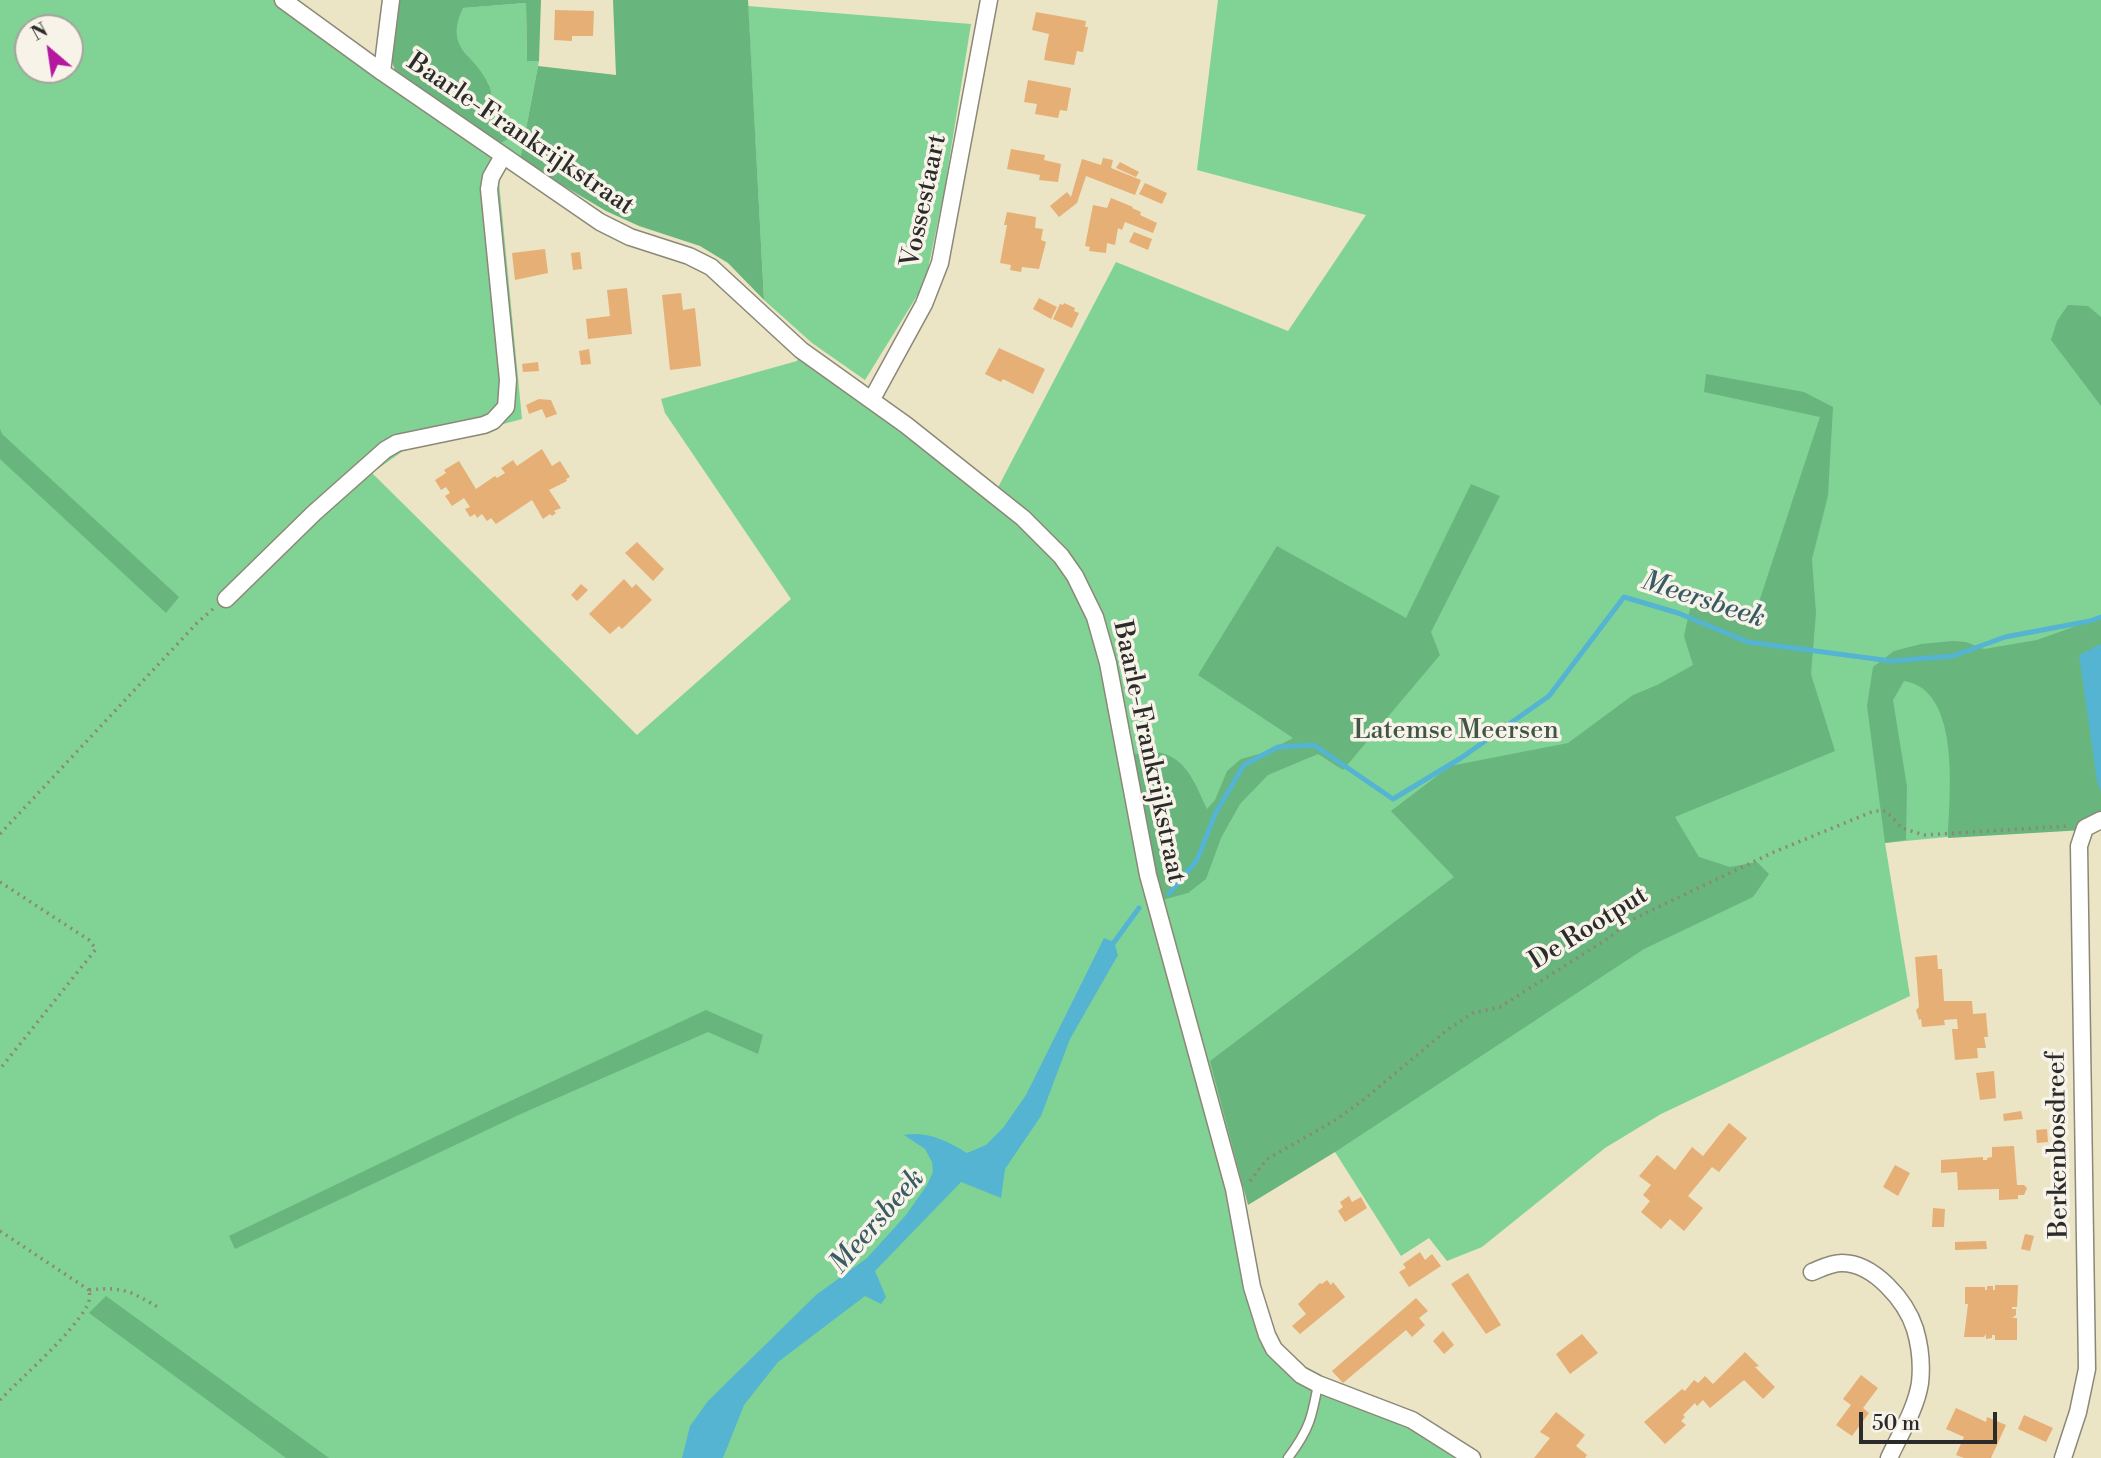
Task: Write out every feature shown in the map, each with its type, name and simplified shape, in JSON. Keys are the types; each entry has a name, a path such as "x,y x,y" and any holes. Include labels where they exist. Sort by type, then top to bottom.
{"street":[{"name":"Baarle-Frankrijkstraat","path":"283,0 382,72 600,222 631,237 690,256 710,267 801,350 872,399 1023,518 1061,556 1086,596 1108,663 1154,901 1234,1189 1252,1287 1267,1335 1274,1349 1287,1363 1318,1384 1412,1420 1472,1458"},
{"path":"382,72 391,0"},
{"name":"Vossestaart","path":"872,399 924,304 940,263 989,0"},
{"path":"226,598 314,513 385,450 411,439 484,425 502,414 506,407 508,380 489,190 491,177 503,156"},
{"path":"2085,828 2101,820"},
{"name":"Berkenbosdreef","path":"2063,1458 2078,1412 2087,1369 2079,846 2085,828"},
{"path":"1812,1272 1828,1265 1845,1263 1864,1269 1880,1280 1904,1308 1914,1326 1919,1343 1919,1385 1914,1404 1889,1458"}],"lane":[{"path":"1288,1458 1312,1419 1318,1384"}],"path":[{"path":"0,834 197,623 226,598"},
{"name":"De Rootput","path":"1234,1189 1252,1180 1267,1159 1334,1122 1447,1030 1473,1013 1500,1007 1610,937 1629,921 1774,852 1874,811 1886,811 1902,828 1924,835 2066,825 2085,828"},
{"path":"0,882 89,940 96,949 0,1069"},
{"path":"0,1231 89,1290 110,1288 130,1291 161,1309"},
{"path":"0,1400 87,1306 89,1290"}],"green space":[{"name":"Latemse Meersen","path":"0,0 275,0 500,160 499,182 522,419 403,451 372,473 637,735 791,599 665,413 661,399 797,361 801,350 994,495 1116,262 1288,331 1366,215 1197,170 1218,0 2101,0 2101,822 1885,843 1910,996 1661,1114 1605,1148 1482,1247 1447,1261 1429,1238 1401,1256 1335,1152 1234,1189 1252,1287 1287,1363 1386,1409 1472,1458 0,1458"},
{"path":"400,0 541,0 539,61 527,61 526,3 463,8 458,22 458,41 489,85 508,139 497,145 395,70 391,59"},
{"path":"613,0 748,0 764,300 728,263 700,246 639,226 606,211 520,160 538,66 616,75"},
{"path":"526,3 527,60 539,61 520,160 497,145 507,128 494,104 489,84 457,42 455,25 462,8"},
{"path":"748,6 971,24 944,193 925,283 865,380 812,343 764,300"},
{"path":"2068,305 2088,306 2101,317 2101,406 2051,340 2057,321"},
{"path":"1706,374 1804,392 1833,407 1828,496 1812,559 1816,613 1811,674 1835,751 1675,817 1699,857 1730,867 1757,862 1769,874 1753,897 1644,949 1335,1152 1248,1205 1210,1061 1454,877 1391,811 1450,766 1568,743 1633,695 1693,665 1684,636 1692,600 1754,617 1820,417 1704,392"},
{"path":"0,429 2,434 179,597 166,613 0,459"},
{"path":"1471,484 1500,496 1431,632 1440,655 1343,770 1318,754 1268,775 1240,804 1221,838 1206,879 1188,893 1162,900 1133,754 1162,753 1179,762 1195,784 1207,809 1215,800 1227,771 1241,759 1266,752 1293,738 1198,675 1277,546 1406,618"},
{"path":"2101,617 2101,829 1948,838 1950,772 1944,724 1935,703 1923,689 1904,681 1893,700 1907,787 1906,840 1885,843 1867,706 1873,667 1894,651 1921,644 1966,642 1984,649 2037,640"},
{"path":"706,1010 763,1035 758,1054 708,1032 523,1113 235,1249 229,1236"},
{"path":"106,1296 329,1458 286,1458 89,1313"}],"water":[{"path":"2101,644 2101,792 2097,781 2079,655"},
{"path":"1104,938 1114,942 1118,955 1070,1039 1041,1116 1005,1169 1001,1198 961,1182 875,1271 886,1297 881,1304 865,1296 778,1362 744,1405 723,1458 682,1458 690,1426 708,1401 816,1295 867,1258 906,1215 927,1185 933,1172 932,1162 925,1149 904,1135 929,1136 967,1153 986,1145 1003,1128 1026,1095"}],"building":[{"path":"555,10 594,11 593,36 572,36 572,41 554,40"},
{"path":"1036,12 1086,21 1085,27 1088,27 1083,52 1077,51 1074,65 1044,60 1049,34 1032,30"},
{"path":"1028,80 1071,88 1067,111 1060,110 1058,118 1035,114 1037,104 1024,102"},
{"path":"1011,149 1045,155 1044,160 1061,164 1058,182 1039,180 1040,175 1007,169"},
{"path":"1103,158 1113,160 1111,168 1141,180 1135,195 1086,176 1077,203 1059,217 1050,206 1067,192 1071,197 1082,159 1101,165"},
{"path":"1120,162 1139,172 1136,177 1116,168"},
{"path":"1145,183 1167,193 1162,204 1139,194"},
{"path":"1111,198 1133,207 1141,212 1140,215 1157,223 1153,233 1125,222 1122,230 1118,228 1115,245 1107,243 1106,253 1089,251 1090,247 1085,246 1093,205 1107,208"},
{"path":"1007,212 1036,217 1035,228 1043,229 1041,240 1046,242 1039,269 1022,267 1021,272 1010,270 1011,265 1000,263"},
{"path":"1134,232 1152,239 1148,250 1129,242"},
{"path":"545,249 548,273 515,280 512,253"},
{"path":"580,252 582,269 573,270 571,253"},
{"path":"627,288 632,334 588,339 586,319 610,316 607,290"},
{"path":"681,293 683,310 695,308 701,366 670,370 662,295"},
{"path":"1039,298 1057,307 1051,319 1033,309"},
{"path":"1064,303 1079,313 1072,328 1053,319 1060,304"},
{"path":"999,348 1045,369 1033,394 1003,379 1001,382 985,374"},
{"path":"589,349 591,364 581,365 579,351"},
{"path":"538,362 539,371 523,372 522,364"},
{"path":"539,399 551,400 557,414 546,418 542,409 529,414 526,405"},
{"path":"542,449 552,466 560,461 570,477 549,490 561,508 554,511 556,513 552,516 550,514 543,519 532,500 496,524 491,518 487,521 482,514 477,518 475,514 470,517 465,509 470,507 464,498 452,506 445,496 450,493 446,487 441,490 435,480 446,473 444,470 459,461 476,489 495,476 497,478 505,473 501,468 513,460 517,466"},
{"path":"637,542 664,569 653,581 625,553"},
{"path":"624,579 632,588 636,584 652,600 622,629 619,626 610,634 589,614"},
{"path":"581,584 588,590 577,601 571,595"},
{"path":"1937,955 1938,969 1942,969 1944,1001 1972,1001 1973,1014 1986,1013 1988,1037 1984,1037 1986,1048 1977,1048 1978,1058 1955,1060 1952,1029 1958,1029 1957,1019 1944,1020 1945,1025 1922,1027 1921,1019 1919,1020 1916,1010 1919,1007 1915,957"},
{"path":"1994,1071 1996,1098 1980,1100 1976,1073"},
{"path":"2021,1111 2023,1119 2004,1121 2003,1114"},
{"path":"1729,1123 1747,1138 1719,1172 1712,1167 1688,1196 1703,1208 1684,1231 1670,1219 1661,1229 1641,1212 1650,1201 1643,1195 1651,1185 1639,1176 1657,1155 1675,1170 1692,1147 1703,1156"},
{"path":"2047,1129 2048,1142 2037,1143 2036,1130"},
{"path":"2014,1146 2017,1185 2027,1188 2024,1195 2018,1195 2018,1199 1999,1200 1999,1189 1958,1190 1957,1172 1941,1173 1941,1160 1983,1157 1983,1160 1987,1160 1992,1157 1992,1147"},
{"path":"1895,1165 1910,1173 1898,1196 1883,1187"},
{"path":"1349,1196 1352,1202 1361,1197 1367,1208 1345,1222 1338,1211 1343,1207 1340,1202"},
{"path":"1933,1208 1945,1209 1944,1227 1932,1227"},
{"path":"2025,1234 2034,1236 2030,1251 2021,1249"},
{"path":"1986,1241 1987,1249 1955,1250 1955,1242"},
{"path":"1420,1252 1425,1260 1432,1254 1441,1266 1409,1287 1399,1272 1406,1268 1403,1264"},
{"path":"1468,1273 1501,1325 1486,1334 1451,1284"},
{"path":"1327,1280 1331,1285 1333,1282 1345,1297 1300,1334 1292,1326 1306,1314 1298,1304 1320,1283"},
{"path":"1995,1285 2018,1285 2017,1307 2012,1307 2016,1309 2016,1315 2012,1318 2017,1318 2017,1340 1995,1340 1995,1335 1986,1339 1986,1334 1984,1337 1964,1337 1968,1304 1965,1304 1965,1287 1985,1287 1987,1290 1987,1286 1993,1286 1995,1290"},
{"path":"1416,1298 1428,1311 1419,1318 1425,1325 1412,1337 1406,1330 1343,1383 1332,1371"},
{"path":"1443,1331 1454,1345 1444,1354 1433,1341"},
{"path":"1582,1334 1598,1353 1570,1374 1556,1354"},
{"path":"1745,1352 1759,1366 1755,1367 1775,1387 1763,1399 1744,1380 1710,1408 1703,1400 1697,1406 1695,1403 1683,1415 1685,1417 1681,1421 1686,1425 1665,1444 1644,1422 1682,1389 1685,1391 1694,1380 1698,1383 1705,1376 1713,1384"},
{"path":"1861,1375 1878,1388 1863,1408 1869,1413 1852,1436 1836,1425 1851,1405 1843,1399"},
{"path":"1956,1408 1986,1422 1987,1417 2006,1425 1991,1458 1964,1458 1956,1455 1964,1437 1946,1429"},
{"path":"1556,1412 1585,1435 1576,1446 1587,1455 1585,1458 1534,1458 1550,1438 1540,1432"},
{"path":"2024,1415 2053,1428 2046,1442 2018,1429"}],"waterway":[{"name":"Meersbeek","path":"1169,894 1197,860 1216,812 1244,765 1278,747 1314,745 1393,799 1461,758 1549,696 1624,597 1678,613 1748,642 1891,661 1953,656 2005,637 2101,617"},
{"name":"Meersbeek","path":"1112,945 1139,908"}]}
